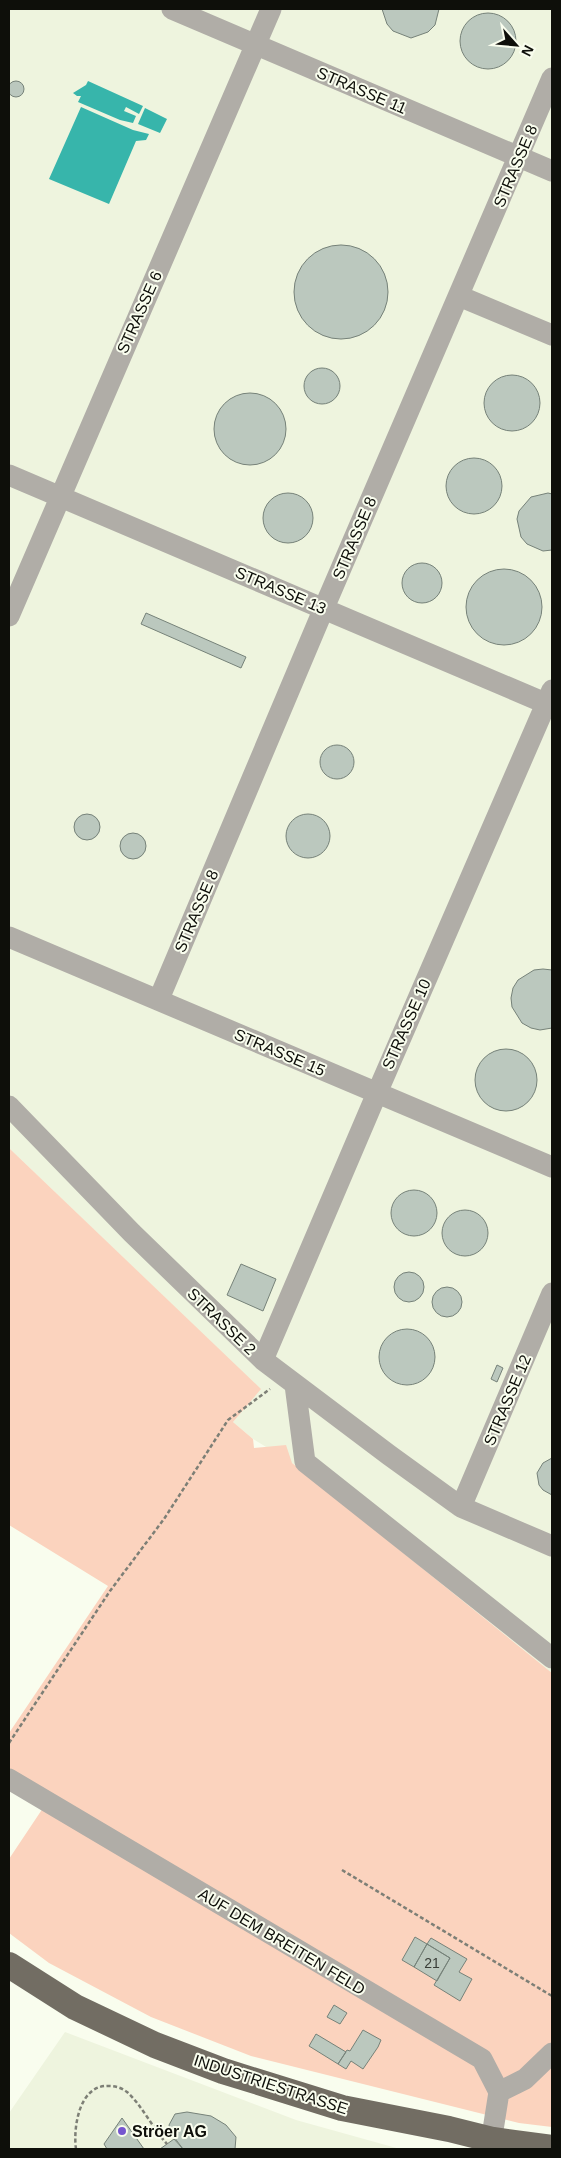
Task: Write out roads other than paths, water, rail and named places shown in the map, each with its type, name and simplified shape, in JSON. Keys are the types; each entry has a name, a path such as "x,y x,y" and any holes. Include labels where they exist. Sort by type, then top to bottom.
{"main road":[{"name":"INDUSTRIESTRASSE","path":"9,1965 75,2007 155,2045 223,2071 342,2108 449,2129 492,2145 552,2148"}],"street":[{"name":"STRASSE 11","path":"172,9 253,52 300,64 552,171"},
{"name":"STRASSE 6","path":"9,616 59,496 271,9"},
{"name":"STRASSE 8","path":"159,1000 324,608 552,78"},
{"path":"459,296 552,335"},
{"name":"STRASSE 13","path":"9,475 324,608 550,700"},
{"name":"STRASSE 10","path":"263,1360 376,1093 550,700"},
{"name":"STRASSE 15","path":"9,936 552,1167"},
{"name":"STRASSE 2","path":"9,1106 132,1233 263,1360 462,1506 552,1546"},
{"name":"STRASSE 12","path":"462,1506 552,1293"},
{"path":"288,1379 305,1462 552,1658"},
{"name":"AUF DEM BREITEN FELD","path":"9,1780 482,2059 499,2092"},
{"path":"492,2145 499,2092 525,2078 552,2053"}],"water":[{"path":"88,81 143,106 139,114 126,107 124,111 136,116 133,123 120,120 78,102 81,96 73,93 86,85"},
{"path":"81,107 133,130 149,134 146,140 136,141 109,204 49,179"},
{"path":"145,108 167,119 160,133 138,124"}],"place":[{"name":"Ströer AG","path":"122,2131"}]}
